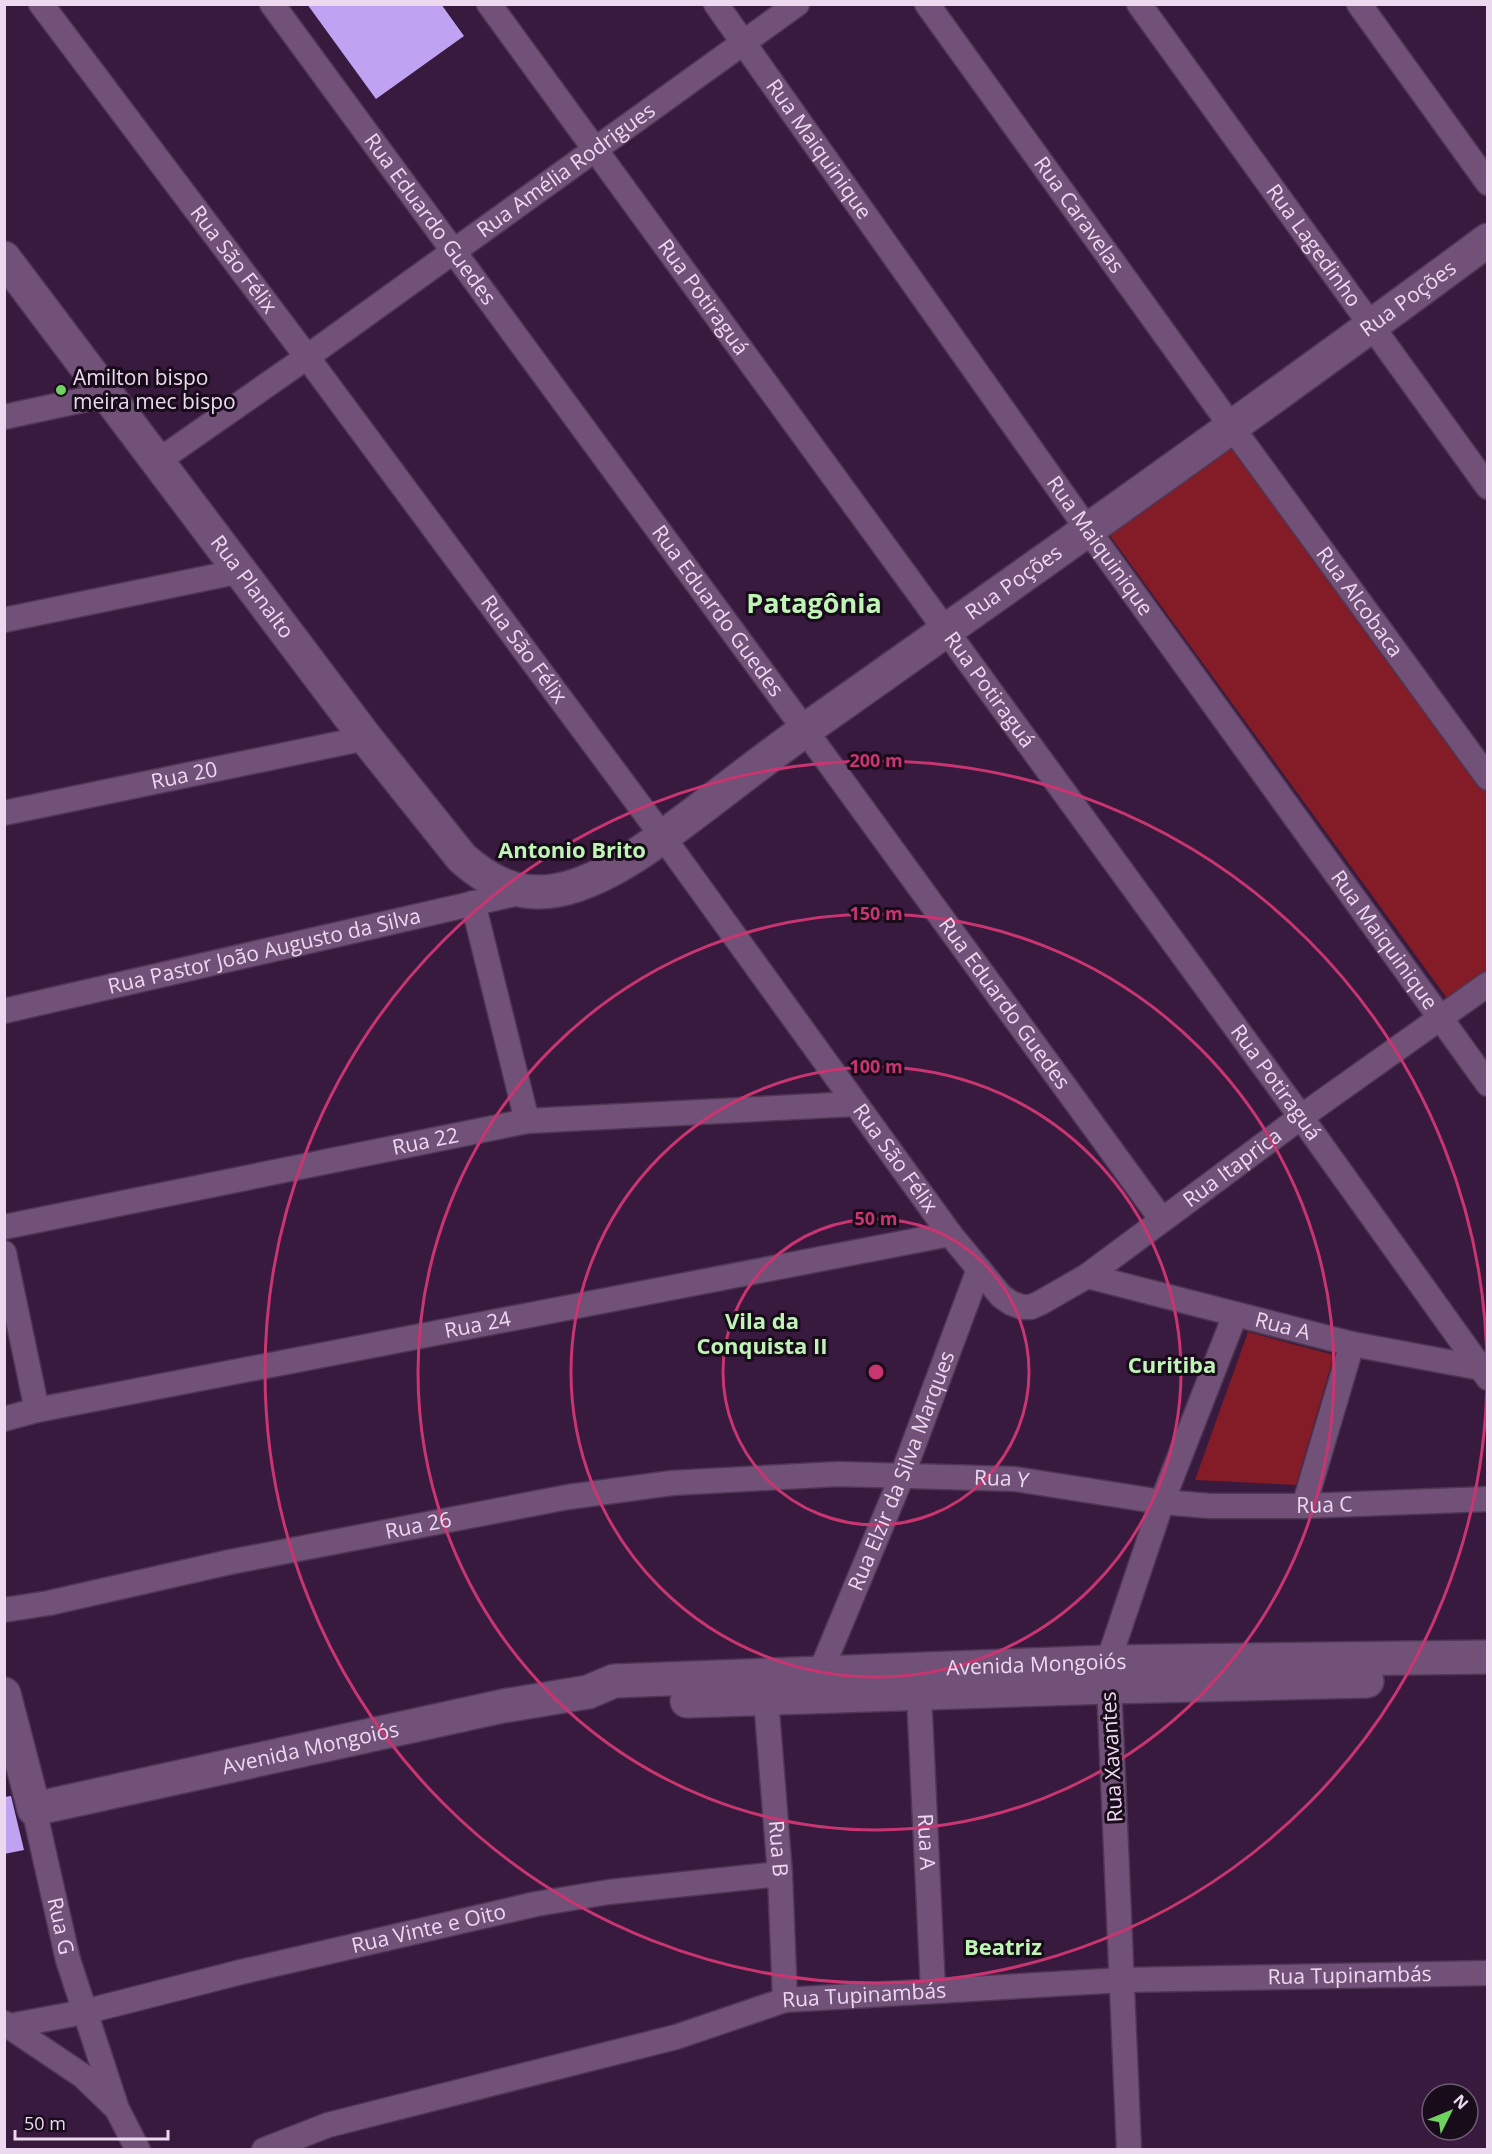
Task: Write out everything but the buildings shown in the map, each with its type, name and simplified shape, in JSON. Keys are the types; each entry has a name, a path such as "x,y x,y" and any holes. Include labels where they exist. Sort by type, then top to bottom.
{"street":[{"name":"Rua São Félix","path":"41,4 307,357 663,837 950,1234 1001,1296"},
{"name":"Rua Eduardo Guedes","path":"272,4 1162,1220"},
{"name":"Rua Potiraguá","path":"489,4 1301,1117 1484,1373"},
{"name":"Rua Maiquinique","path":"716,4 1088,530 1488,1084"},
{"name":"Rua Amélia Rodrigues","path":"158,461 307,357 797,4"},
{"name":"Rua Caravelas","path":"927,4 1231,426"},
{"name":"Rua Lagedinho","path":"1139,4 1488,487"},
{"path":"1359,4 1488,183"},
{"name":"Rua Poções","path":"523,892 549,892 575,886 615,869 663,837 805,730 948,632 1488,240"},
{"name":"Rua Planalto","path":"4,258 366,738 462,858 504,887 523,892"},
{"path":"4,417 106,394"},
{"name":"Rua Alcobaca","path":"1231,426 1488,778"},
{"path":"4,620 241,571"},
{"name":"Rua 20","path":"4,813 366,738"},
{"name":"Rua Pastor João Augusto da Silva","path":"4,1011 523,892"},
{"path":"474,903 527,1121"},
{"name":"Rua Itaprica","path":"1001,1296 1011,1303 1031,1307 1086,1276 1301,1117 1488,984"},
{"name":"Rua 22","path":"4,1227 527,1121 855,1104"},
{"name":"Rua 24","path":"4,1419 37,1410 950,1234"},
{"path":"4,1253 37,1410"},
{"name":"Rua Elzir da Silva Marques","path":"820,1673 902,1476 979,1269"},
{"name":"Rua A","path":"1086,1276 1352,1344 1484,1373"},
{"name":"Rua Xavantes","path":"1129,2150 1108,1674 1162,1502 1235,1315"},
{"path":"1304,1506 1352,1344"},
{"name":"Rua Y","path":"838,1474 1015,1479 1162,1502"},
{"name":"Rua 26","path":"4,1611 230,1562 568,1497 672,1483 838,1474"},
{"name":"Rua C","path":"1162,1502 1210,1506 1304,1506 1488,1499"},
{"name":"Avenida Mongoiós","path":"588,1692 622,1704 919,1694 1108,1674 1488,1657"},
{"name":"Avenida Mongoiós","path":"34,1809 503,1706 588,1692 614,1681 820,1673 1488,1679"},
{"name":"Rua G","path":"4,1694 34,1809 68,1960 117,2109 138,2150"},
{"name":"Rua A","path":"919,1694 933,1990"},
{"name":"Rua B","path":"766,1699 780,1874 785,2000"},
{"name":"Rua Vinte e Oito","path":"6,2026 84,2012 241,1972 536,1904 609,1892 780,1874"},
{"name":"Rua Tupinambás","path":"264,2150 328,2125 676,2037 785,2000 1123,1980 1488,1973"},
{"path":"6,2026 62,2060 83,2076 117,2109"}],"shaded area":[{"path":"1234,440 1487,786 1487,973 1449,1001 1108,533"},
{"path":"1248,1332 1334,1355 1296,1485 1195,1480"}],"place":[{"name":"Amilton bispo meira mec bispo","path":"61,390"}],"district":[{"name":"Patagônia","path":"814,604"},
{"name":"Antonio Brito","path":"572,850"},
{"name":"Vila da Conquista II","path":"762,1334"},
{"name":"Curitiba","path":"1172,1365"},
{"name":"Beatriz","path":"1003,1947"}]}
